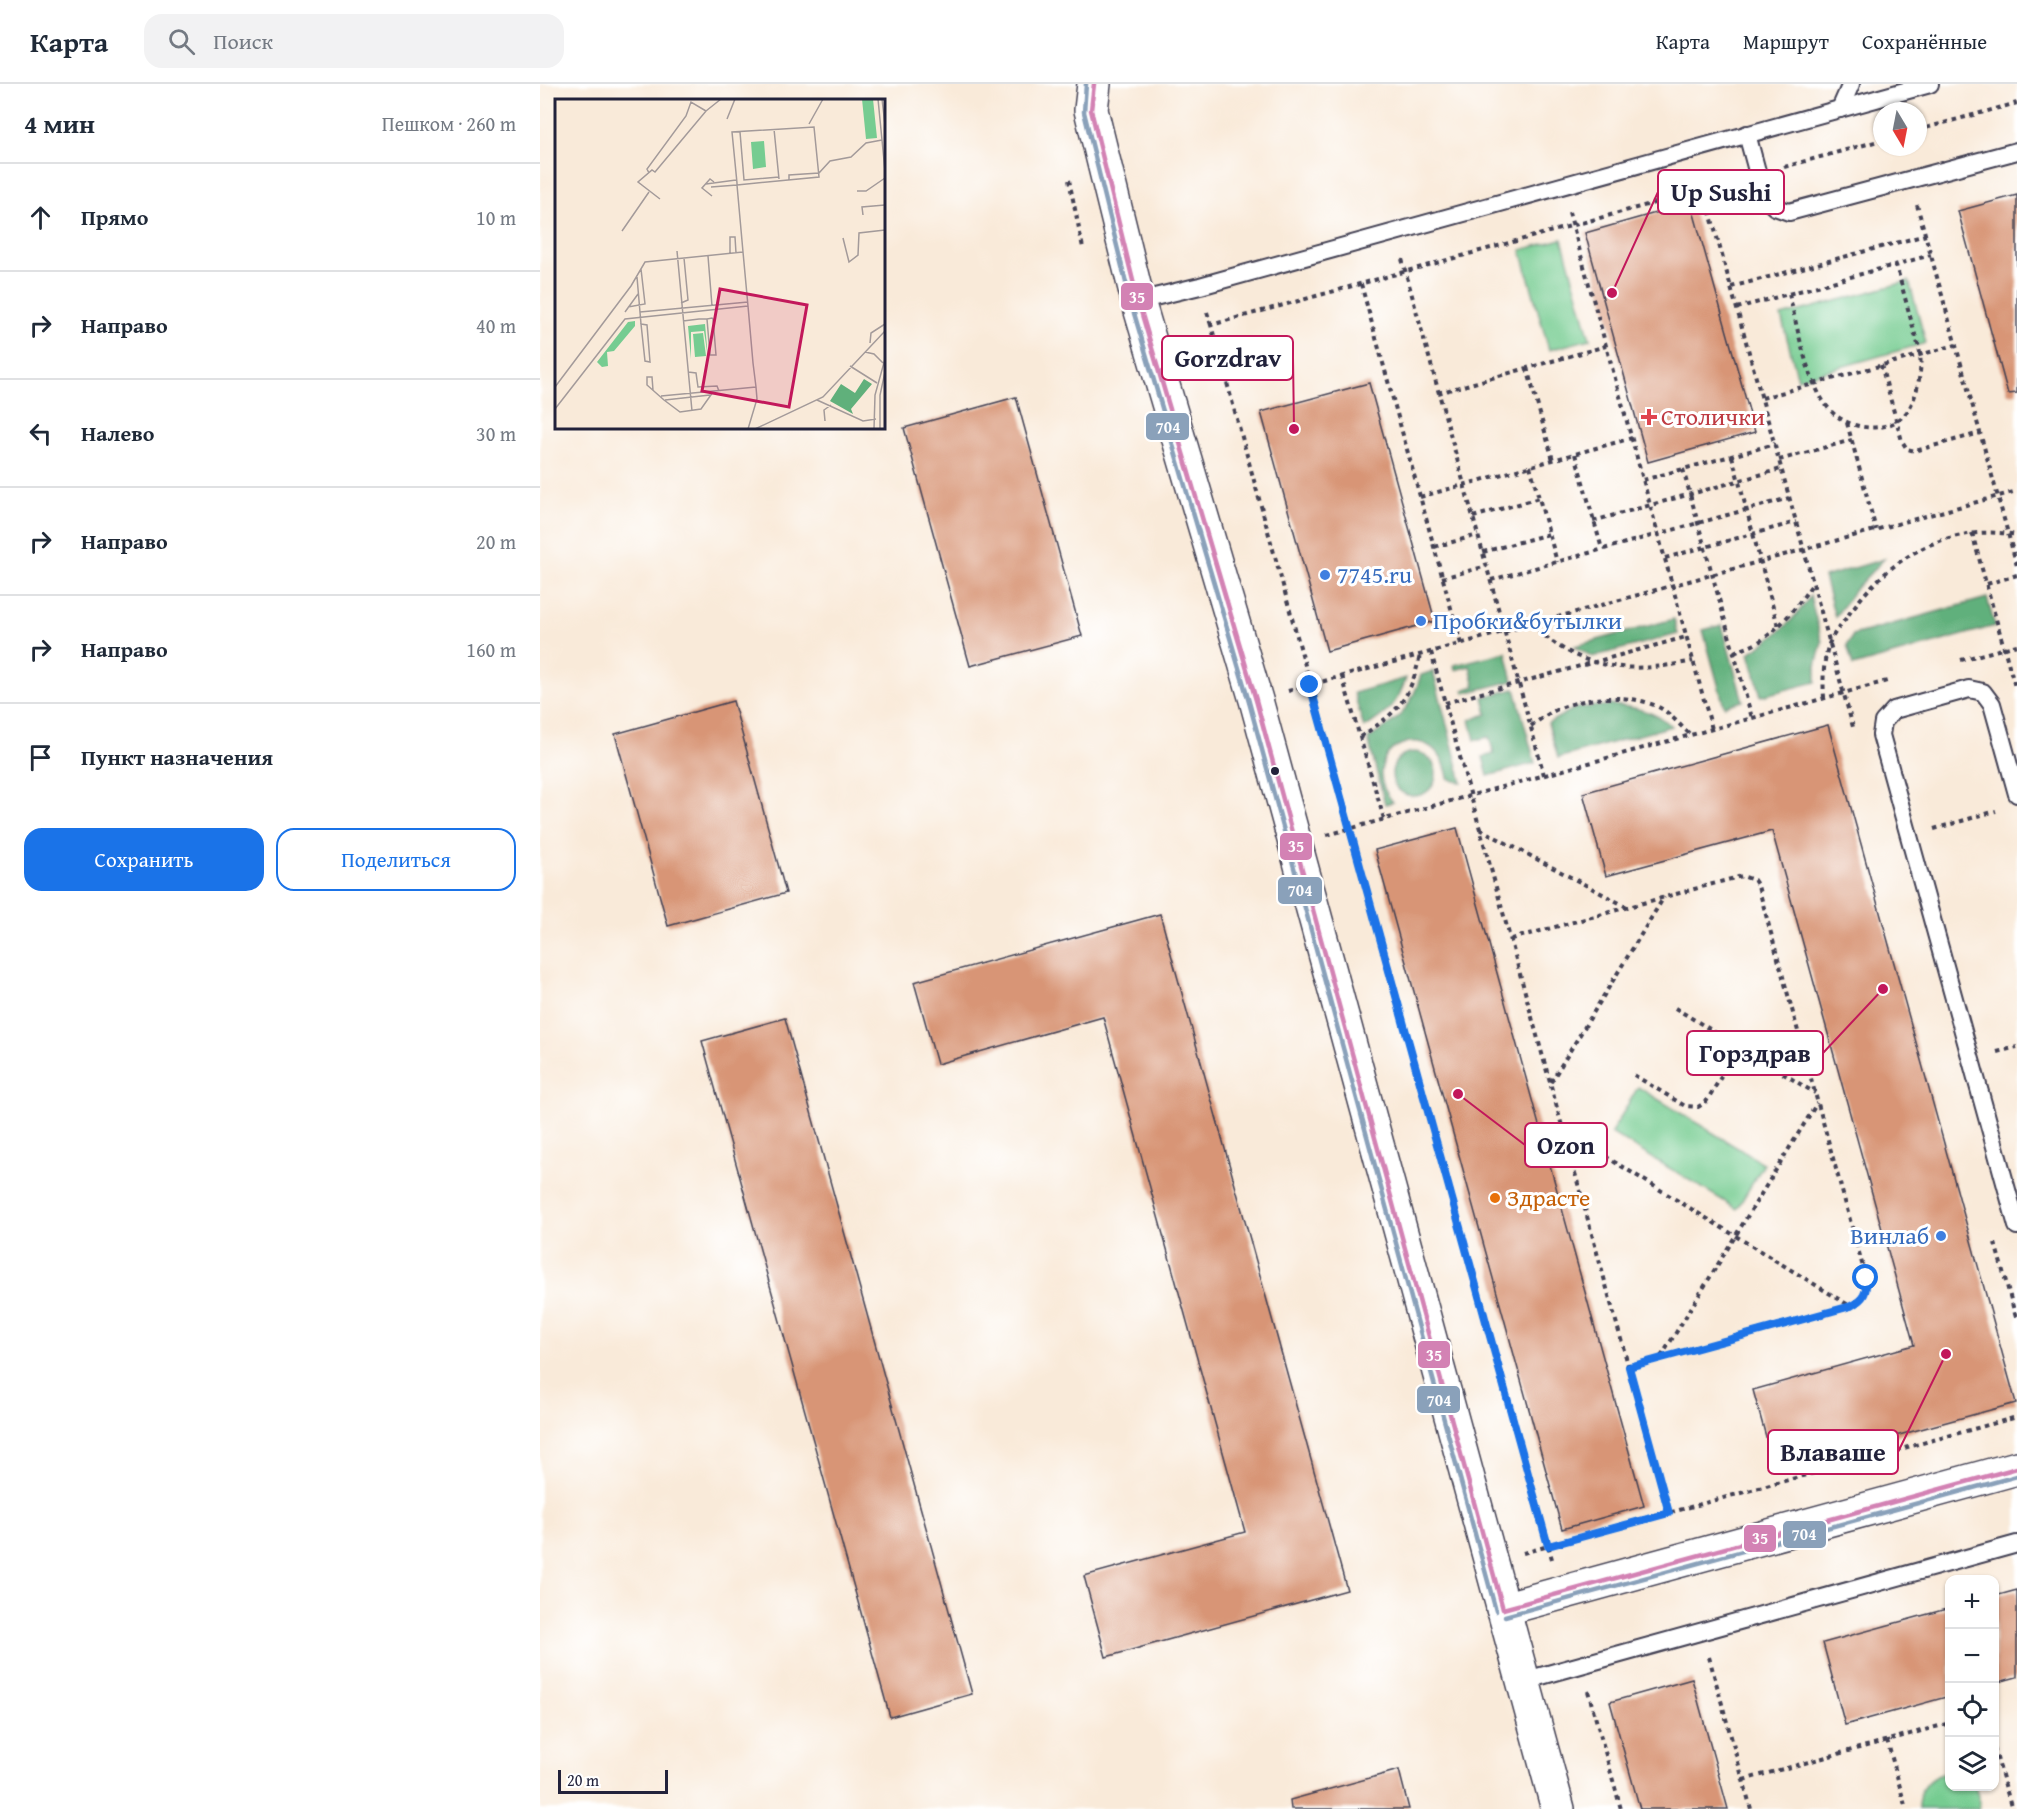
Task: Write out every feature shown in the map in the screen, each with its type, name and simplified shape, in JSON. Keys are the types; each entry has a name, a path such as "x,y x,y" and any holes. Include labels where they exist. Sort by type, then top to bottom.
{"street":[{"path":"1094,84 1091,110 1138,301 1256,700 1558,1809"},
{"path":"1503,1609 2017,1468"}],"lane":[{"path":"1840,109 1851,84"},
{"path":"1138,301 1930,84"},
{"path":"1747,134 1764,197 1769,203 1790,212 2017,151"},
{"path":"2017,794 1992,704 1983,693 1969,689 1894,710 1883,722 1881,735 2017,1226"},
{"path":"1523,1681 2017,1544"}],"path":[{"path":"1927,128 2017,103"},
{"path":"1562,1593 1211,325 1873,142"},
{"path":"1693,150 1843,693"},
{"path":"1910,180 2017,566"},
{"path":"1562,186 1712,729"},
{"path":"1394,232 1544,775"},
{"path":"1731,287 1926,235"},
{"path":"1737,309 1931,255"},
{"path":"1789,294 1813,384 1829,409 1847,423 1871,429 1885,426 1896,421 1912,405 1919,378 1921,354 1896,265"},
{"path":"1361,284 1461,644"},
{"path":"1762,398 1956,345"},
{"path":"1438,393 1606,346"},
{"path":"1881,365 1904,446 1915,451 1980,433"},
{"path":"1527,368 1553,460"},
{"path":"1847,423 1876,530"},
{"path":"1420,497 1632,438"},
{"path":"1779,460 1852,440"},
{"path":"1643,480 1774,444"},
{"path":"1575,454 1602,549"},
{"path":"1732,456 1778,626"},
{"path":"1530,466 1557,562"},
{"path":"1683,469 1752,718"},
{"path":"1593,521 1781,469"},
{"path":"1256,700 2017,491"},
{"path":"1473,517 1539,498"},
{"path":"1491,580 1789,498"},
{"path":"1665,558 1796,522"},
{"path":"1972,533 2017,694"},
{"path":"1824,698 1823,671 1829,642 1857,603 1891,567 1935,541 1972,533 2017,535"},
{"path":"1483,552 1549,534"},
{"path":"1434,547 1478,535"},
{"path":"1442,578 1487,566"},
{"path":"1987,584 2017,575"},
{"path":"1734,652 1757,643 1778,626 1813,583"},
{"path":"1532,624 1548,640 1593,663 1640,669 1693,662"},
{"path":"1445,703 1686,637"},
{"path":"1958,661 2017,645"},
{"path":"1431,652 1669,1513"},
{"path":"1360,737 1383,722 1401,705 1414,681 1420,655"},
{"path":"1342,676 1384,819"},
{"path":"1295,844 1889,680"},
{"path":"1531,726 1554,711 1578,702 1608,698 1633,699 1662,709 1690,735"},
{"path":"1909,836 2006,809"},
{"path":"1480,829 1628,907"},
{"path":"1511,939 1742,876 1754,880 1758,886 1818,1102 1866,1278 1867,1290 1862,1300 1851,1306 1629,1367"},
{"path":"1550,1082 1664,897"},
{"path":"1675,1008 1815,1094"},
{"path":"1634,1075 1685,1106 1698,1107 1706,1102 1739,1047"},
{"path":"1660,1358 1818,1102"},
{"path":"1590,1147 1851,1306"},
{"path":"1490,1562 2017,1417"},
{"path":"1581,1665 1621,1809"},
{"path":"1713,1673 1751,1809"},
{"path":"1743,1780 1945,1724"},
{"path":"1887,1740 1906,1809"},
{"path":"1999,1762 2012,1809"}],"green space":[{"path":"1562,239 1590,339 1549,350 1521,250"},
{"path":"1909,281 1926,343 1798,379 1781,316"},
{"path":"1884,559 1857,587 1835,617 1824,577"},
{"path":"1810,596 1822,642 1816,666 1816,682 1761,696 1749,653 1783,628"},
{"path":"1987,598 1995,626 1853,666 1847,645 1853,635"},
{"path":"1674,619 1678,634 1592,657 1575,646"},
{"path":"1722,625 1743,701 1724,706 1703,630"},
{"path":"1506,652 1513,681 1464,693 1463,690 1475,686 1470,666 1455,670 1454,665"},
{"path":"1433,671 1462,782 1448,778 1440,757 1428,745 1414,742 1400,745 1388,754 1382,767 1383,783 1393,802 1385,804 1368,739 1388,726 1402,713 1408,706 1421,675"},
{"path":"1406,678 1391,708 1364,728 1354,693"},
{"path":"1515,689 1535,763 1488,776 1483,757 1494,754 1489,737 1475,740 1470,720 1487,714 1483,697"},
{"path":"1612,705 1644,711 1672,726 1558,758 1548,723 1575,708"},
{"path":"1414,752 1429,759 1436,774 1429,789 1414,796 1399,789 1392,774 1399,759"},
{"path":"1638,1087 1764,1164 1737,1209 1611,1133"},
{"path":"1945,1773 1945,1791 1976,1791 1980,1802 1979,1809 1918,1809 1918,1802 1925,1785"}],"building":[{"path":"2017,195 2017,393 2008,394 1958,211"},
{"path":"1691,203 1755,432 1648,462 1585,233"},
{"path":"1369,383 1435,621 1327,651 1261,412"},
{"path":"1016,397 1082,636 970,666 904,428"},
{"path":"733,701 786,893 668,926 615,734"},
{"path":"1828,725 2016,1403 1775,1469 1753,1390 1914,1345 1772,831 1606,876 1583,793"},
{"path":"1457,828 1644,1506 1562,1529 1375,850"},
{"path":"1160,914 1347,1590 1106,1657 1084,1576 1245,1532 1103,1017 937,1064 914,982"},
{"path":"785,1018 972,1694 890,1717 702,1041"},
{"path":"2017,1590 2017,1677 1999,1682 1999,1629 1999,1595"},
{"path":"1945,1609 1945,1697 1845,1725 1823,1643"},
{"path":"1692,1679 1728,1809 1640,1809 1610,1702"},
{"path":"1399,1770 1409,1809 1291,1809 1290,1800"}],"transit line":[{"name":"704","path":"1086,84 1084,112 1131,303 1249,702 1496,1611"},
{"name":"35","path":"1094,84 1091,110 1138,301 1256,700 1503,1609"},
{"name":"35","path":"1503,1609 2017,1468"},
{"name":"704","path":"1505,1616 2017,1476"}],"place":[{"name":"Up Sushi","path":"1612,293"},
{"name":"Столички","path":"1649,417"},
{"name":"Gorzdrav","path":"1294,429"},
{"name":"7745.ru","path":"1325,575"},
{"name":"Пробки&бутылки","path":"1421,621"},
{"name":"Горздрав","path":"1883,989"},
{"name":"Ozon","path":"1458,1094"},
{"name":"Здрасте","path":"1495,1198"},
{"name":"Винлаб","path":"1941,1236"},
{"name":"Влаваше","path":"1946,1354"}],"route":[{"path":"1310,685 1548,1546 1669,1513 1629,1367 1851,1306 1862,1300 1867,1290 1866,1278"}]}
